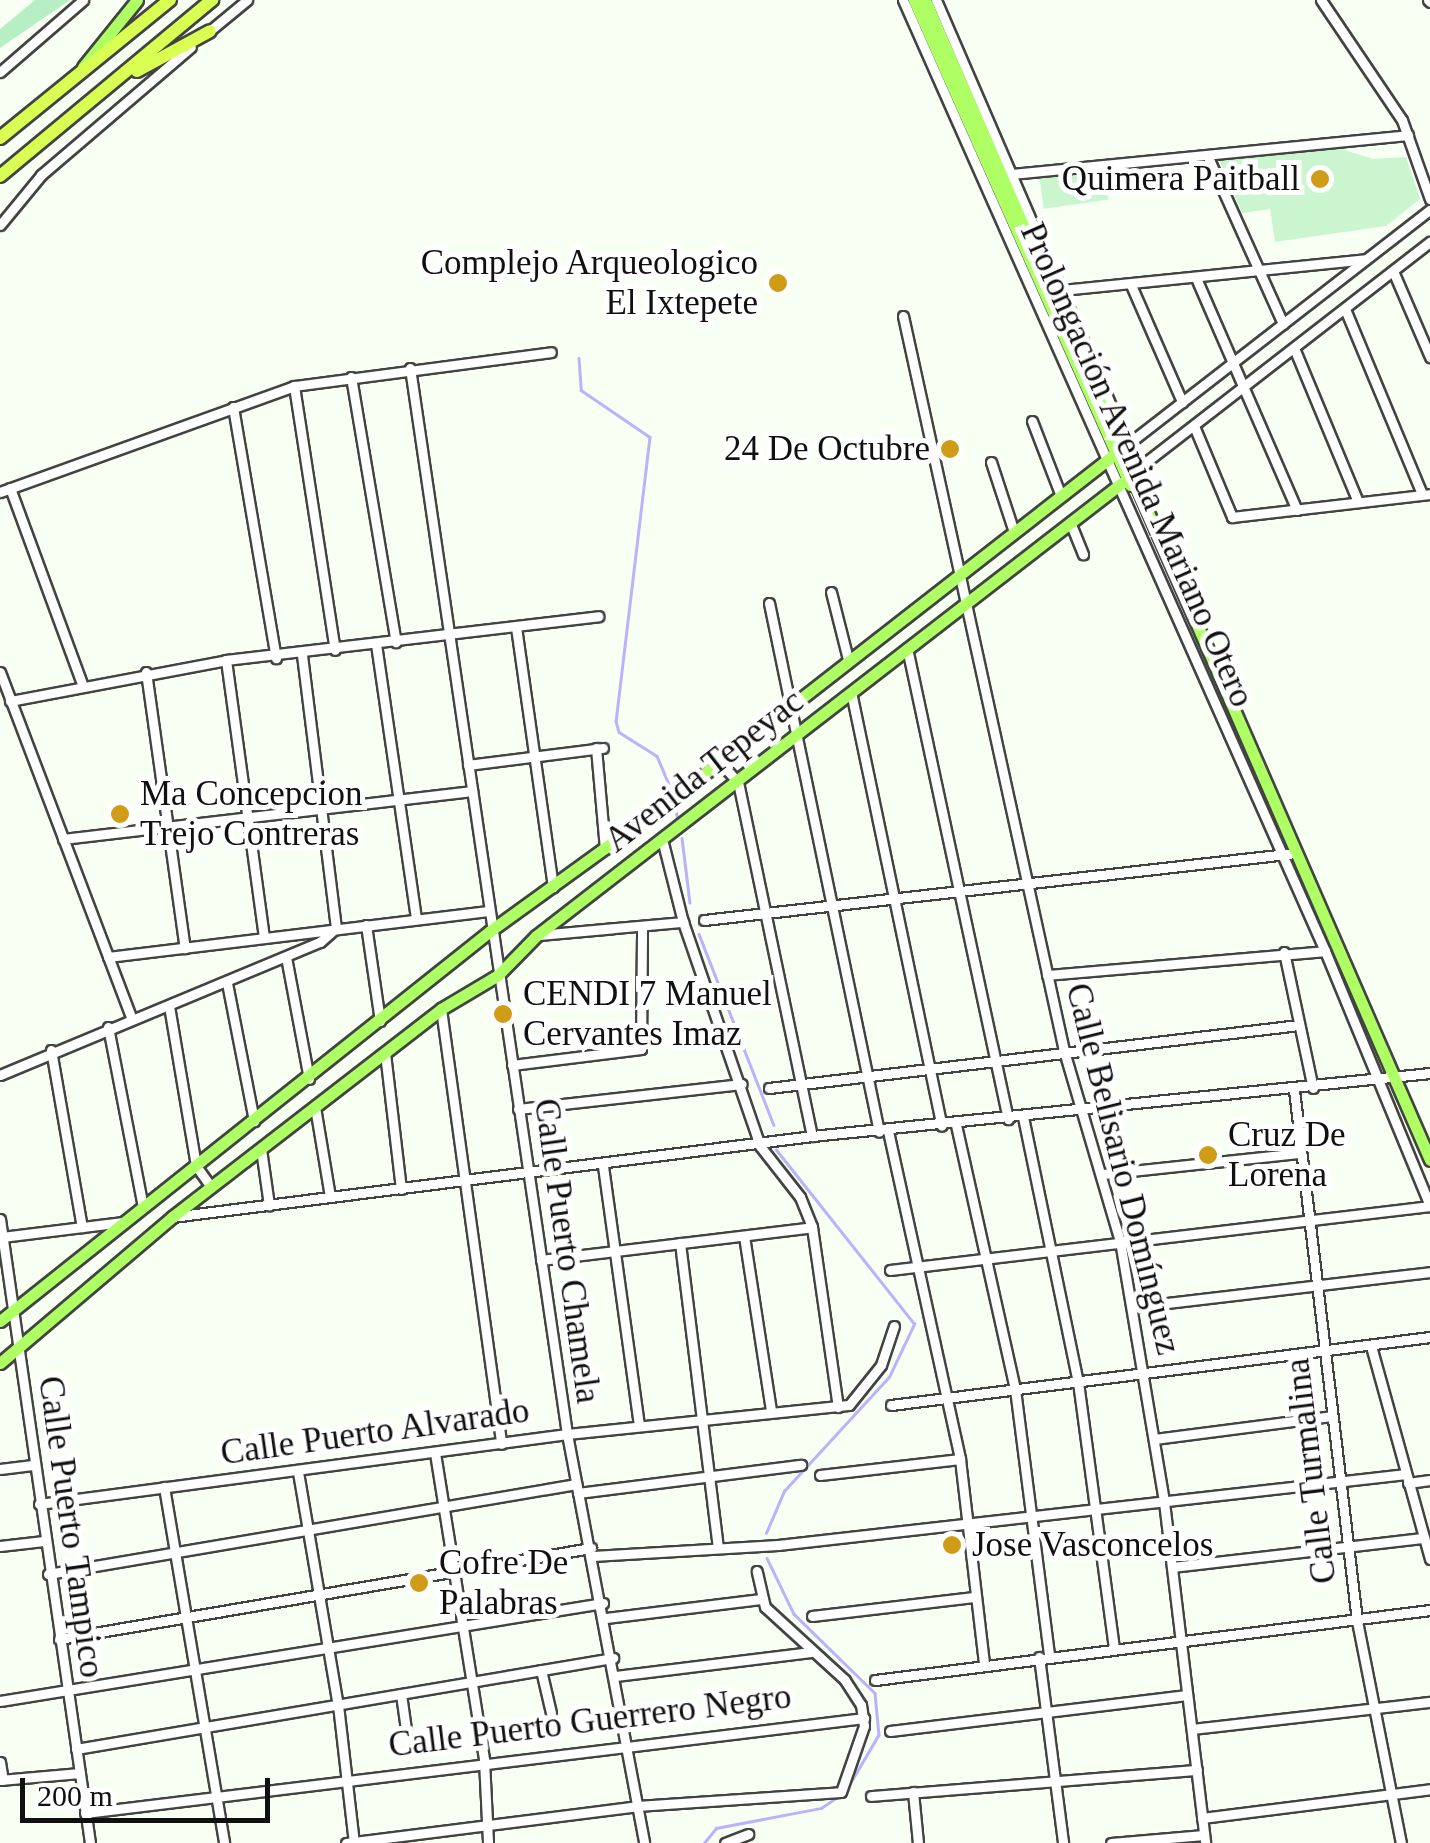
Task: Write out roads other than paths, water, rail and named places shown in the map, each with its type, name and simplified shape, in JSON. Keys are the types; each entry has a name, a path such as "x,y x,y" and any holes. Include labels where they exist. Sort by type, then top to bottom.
{"highway":[{"path":"0,138 170,0"},
{"path":"0,176 212,0"},
{"path":"108,87 210,30"}],"main road":[{"path":"75,76 137,0"},
{"name":"Prolongación Avenida Mariano Otero","path":"914,0 972,120"},
{"name":"Prolongación Avenida Mariano Otero","path":"924,0 972,120 1430,1160"},
{"path":"972,120 974,89"},
{"path":"947,101 972,120"},
{"name":"Avenida Tepeyac","path":"6,1315 380,1024 490,931 553,889 1117,452"},
{"name":"Avenida Tepeyac","path":"0,1363 66,1302 172,1217 441,1009 498,975 536,936 1129,476"}],"street":[{"path":"0,225 41,175 248,0"},
{"name":"Prolongación Avenida Mariano Otero","path":"903,0 947,101 1129,476 1280,855 1325,951 1430,1206"},
{"name":"Prolongación Avenida Mariano Otero","path":"936,0 1062,290 1117,452"},
{"path":"1321,0 1408,135 1430,199"},
{"path":"0,72 79,1"},
{"path":"1012,174 1408,135"},
{"path":"1208,157 1282,324"},
{"name":"Avenida Tepeyac","path":"1117,452 1430,210"},
{"name":"Avenida Tepeyac","path":"1129,476 1430,242"},
{"path":"1062,290 1368,258"},
{"path":"1393,271 1430,358"},
{"path":"1196,278 1296,510"},
{"path":"1131,285 1182,402"},
{"path":"1194,426 1232,517 1426,494 1345,309"},
{"name":"Calle Belisario Domínguez","path":"903,316 1064,1051 1103,1174 1133,1306 1164,1502 1205,1839"},
{"path":"1294,348 1358,502"},
{"path":"82,684 5,490 294,386 551,352"},
{"name":"Calle Puerto Chamela","path":"410,368 567,1434 606,1618 644,1843"},
{"path":"351,376 396,642"},
{"path":"294,386 335,650"},
{"path":"233,407 276,658"},
{"path":"1032,421 1061,496"},
{"path":"991,462 1014,532"},
{"path":"1070,522 1083,556"},
{"path":"831,592 848,659"},
{"path":"770,603 866,1074 923,1267 960,1459 984,1664"},
{"path":"10,701 82,684 226,660 276,658 598,616"},
{"path":"516,627 553,889"},
{"path":"376,644 416,919"},
{"path":"907,648 1008,1119"},
{"path":"302,654 336,928"},
{"path":"226,660 264,936"},
{"path":"0,672 132,1019"},
{"path":"146,672 185,948"},
{"path":"851,692 942,1126"},
{"path":"468,765 599,748 605,849"},
{"path":"718,760 738,782 812,1136"},
{"path":"63,839 472,791"},
{"path":"662,839 683,922 742,1084 760,1146 800,1197 812,1228 838,1407 854,1401 882,1365 894,1326"},
{"path":"704,920 1025,879 1296,853"},
{"path":"108,957 488,911"},
{"path":"536,936 683,922"},
{"path":"366,925 380,1024"},
{"path":"0,1075 51,1050 227,983 286,957 336,928"},
{"path":"512,1065 641,1049 642,928"},
{"path":"1047,975 1325,951"},
{"path":"1284,952 1313,1088"},
{"path":"286,957 309,1079"},
{"path":"227,983 254,1121"},
{"path":"169,1006 196,1166 211,1187"},
{"path":"441,1009 501,1444"},
{"path":"769,1088 930,1065 1299,1025"},
{"path":"108,1027 143,1207"},
{"path":"51,1050 82,1228"},
{"path":"384,1053 401,1189"},
{"path":"172,1217 603,1166 812,1136 956,1125 1430,1073"},
{"path":"518,1109 742,1084"},
{"name":"Calle Turmalina","path":"1294,1090 1357,1620 1400,1843"},
{"path":"315,1107 330,1197"},
{"path":"1022,1118 1078,1382 1114,1648"},
{"path":"956,1125 1015,1389 1031,1516 1046,1712 1064,1843"},
{"path":"261,1149 269,1206"},
{"path":"1103,1174 1301,1153"},
{"path":"603,1166 638,1425"},
{"path":"890,1270 1050,1248 1430,1206"},
{"name":"Calle Puerto Tampico","path":"0,1219 6,1315 18,1350 90,1843"},
{"path":"2,1237 123,1222"},
{"path":"540,1260 812,1228"},
{"path":"744,1236 771,1410"},
{"path":"680,1243 706,1480 718,1546"},
{"path":"1133,1306 1430,1272"},
{"path":"891,1405 1430,1337"},
{"path":"1371,1346 1430,1559"},
{"name":"Calle Puerto Alvarado","path":"39,1504 638,1425 771,1410 838,1407"},
{"path":"1155,1438 1331,1416"},
{"path":"435,1453 484,1760 488,1843"},
{"path":"820,1475 960,1459"},
{"path":"0,1469 34,1465"},
{"path":"48,1574 441,1506 577,1488 706,1480 801,1466"},
{"path":"298,1472 349,1777 354,1842"},
{"path":"59,1639 451,1570 592,1552 778,1546 1339,1482 1430,1480"},
{"path":"164,1487 224,1843"},
{"path":"1172,1567 1424,1538"},
{"path":"0,1546 44,1541"},
{"path":"346,1843 638,1806 833,1794 850,1779 864,1718 856,1693 761,1600 757,1571"},
{"path":"812,1616 974,1597"},
{"path":"606,1618 761,1600"},
{"path":"0,1700 196,1673 603,1603"},
{"path":"876,1680 1430,1610"},
{"path":"616,1676 811,1652"},
{"path":"76,1749 613,1658"},
{"path":"540,1670 551,1713"},
{"path":"401,1694 406,1729"},
{"path":"890,1730 1188,1695"},
{"path":"1192,1729 1430,1702"},
{"name":"Calle Puerto Guerrero Negro","path":"86,1813 629,1742 864,1718"},
{"path":"0,1762 1,1780 80,1772"},
{"path":"871,1796 1196,1770"},
{"path":"1202,1818 1430,1790"},
{"path":"913,1792 918,1843"},
{"path":"725,1843 748,1834"},
{"path":"1110,1843 1205,1839"}],"waterway":[{"path":"579,358 581,390 650,437 616,721 619,732 657,756 669,784"},
{"path":"675,803 677,816"},
{"path":"682,838 690,903"},
{"path":"699,934 774,1125"},
{"path":"766,1533 784,1491 889,1377 914,1324 776,1150"},
{"path":"767,1558 794,1614 875,1693 879,1735 846,1791"},
{"path":"704,1843 716,1828 821,1808 839,1796"}],"place":[{"name":"Quimera Paitball","path":"1320,179"},
{"name":"Complejo Arqueologico El Ixtepete","path":"778,283"},
{"name":"24 De Octubre","path":"950,449"},
{"name":"Ma Concepcion Trejo Contreras","path":"120,814"},
{"name":"CENDI 7 Manuel Cervantes Imaz","path":"503,1014"},
{"name":"Cruz De Lorena","path":"1208,1155"},
{"name":"Jose Vasconcelos","path":"952,1545"},
{"name":"Cofre De Palabras","path":"419,1583"}]}
